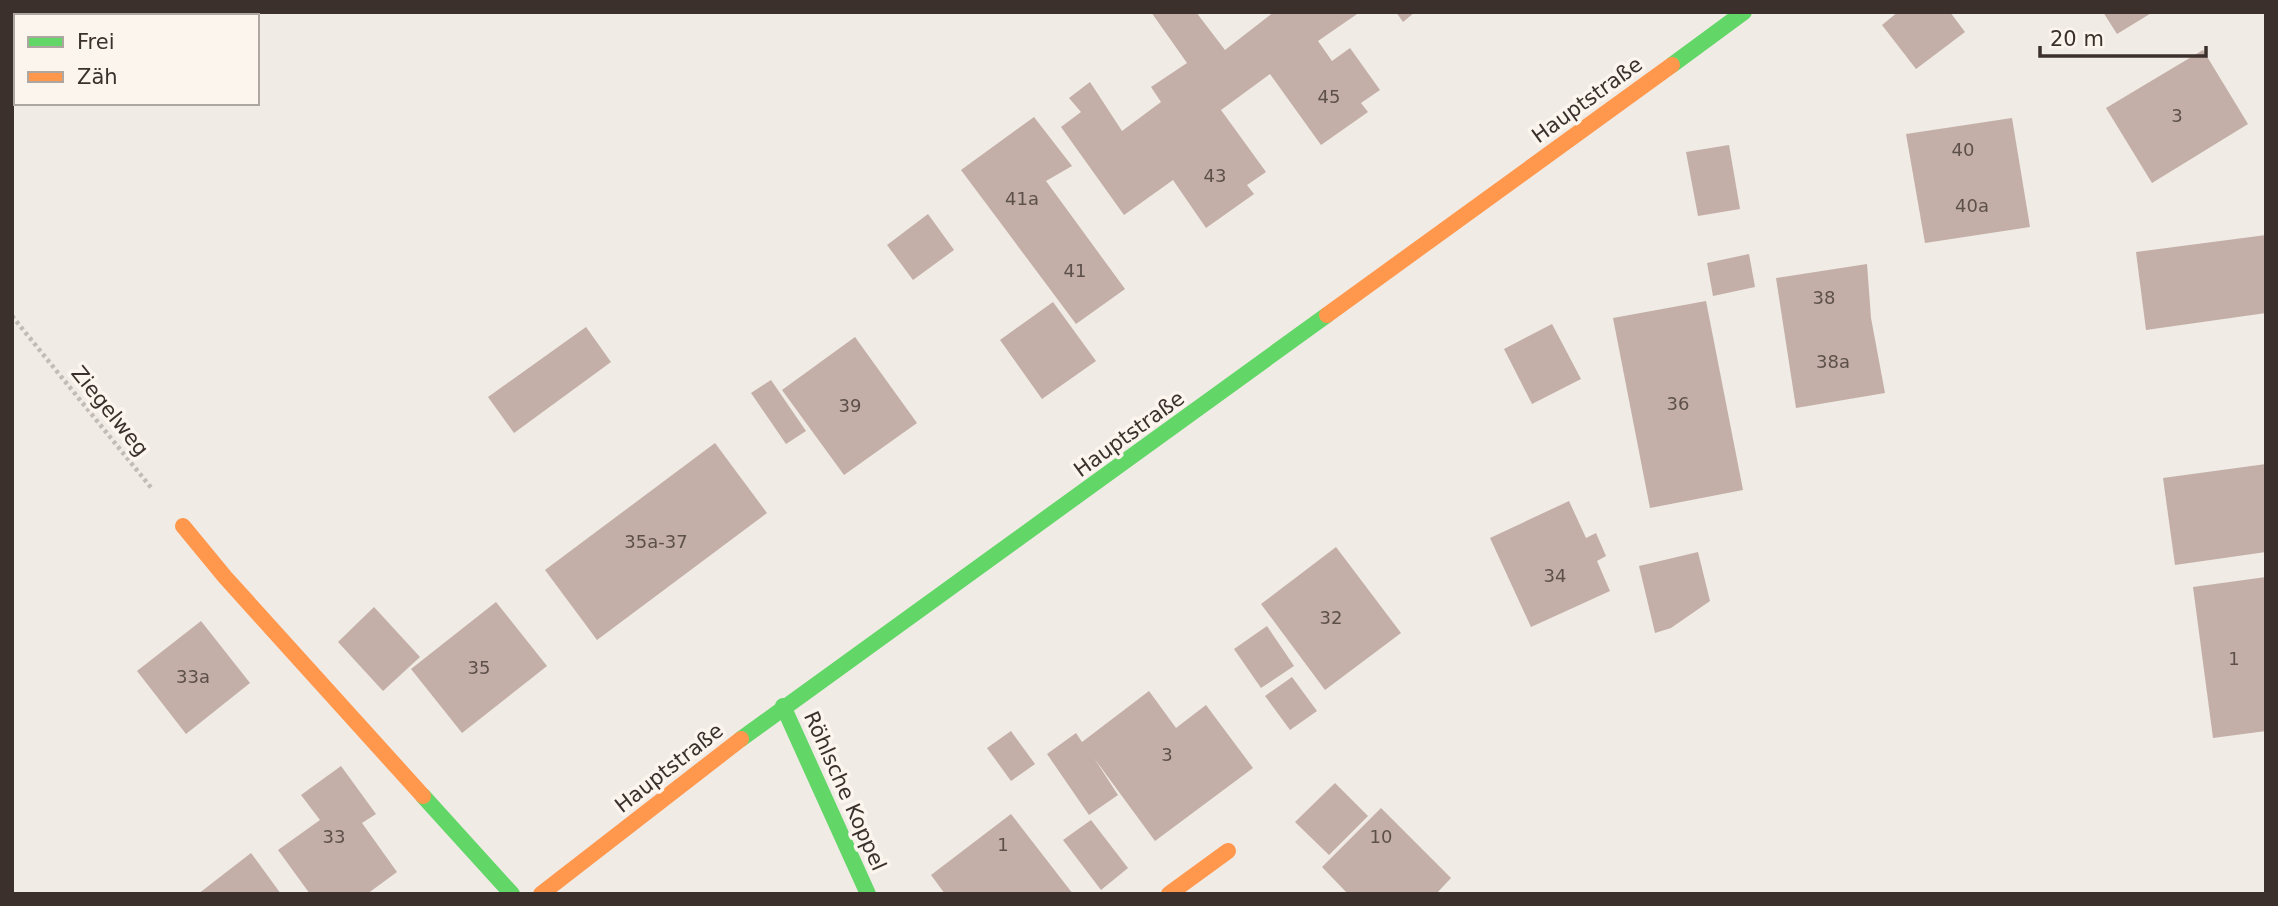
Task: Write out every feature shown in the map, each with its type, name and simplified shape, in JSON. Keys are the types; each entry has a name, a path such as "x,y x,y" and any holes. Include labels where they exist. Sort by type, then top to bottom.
{"main road":[{"name":"Hauptstraße","path":"541,894 783,706 1108,475 1744,12"},
{"path":"183,526 225,577 512,894"},
{"name":"Röhlsche Koppel","path":"783,706 869,894"},
{"path":"1169,894 1228,851"}],"path":[{"name":"Ziegelweg","path":"12,316 183,526"}],"building":[{"path":"1151,12 1196,12 1225,50 1274,12 1360,12 1318,41 1332,61 1350,48 1380,90 1361,103 1368,112 1321,145 1270,74 1221,110 1266,172 1247,185 1254,194 1206,228 1173,180 1124,215 1061,127 1081,112 1069,98 1090,82 1122,131 1161,102 1151,87 1187,63"},
{"path":"1396,12 1415,12 1403,22"},
{"path":"1898,12 1950,12 1965,32 1916,69 1882,25"},
{"path":"2103,12 2153,12 2117,34"},
{"path":"2203,50 2248,124 2152,183 2106,108"},
{"path":"1034,117 1072,166 1046,181 1125,289 1076,324 961,170"},
{"path":"2012,118 2030,227 1925,243 1906,134"},
{"path":"1729,145 1740,209 1698,216 1686,152"},
{"path":"928,214 954,250 913,280 887,245"},
{"path":"2266,235 2266,313 2146,330 2136,252"},
{"path":"1749,254 1755,287 1713,296 1707,263"},
{"path":"1867,264 1871,318 1885,393 1796,408 1776,278"},
{"path":"1706,301 1743,490 1650,508 1613,318"},
{"path":"1053,302 1096,361 1042,399 1000,340"},
{"path":"1552,324 1581,379 1532,404 1504,349"},
{"path":"586,327 611,362 514,433 488,397"},
{"path":"855,337 917,423 844,475 782,390"},
{"path":"771,380 806,431 786,444 751,393"},
{"path":"715,443 767,513 597,640 545,570"},
{"path":"2266,464 2266,552 2175,565 2163,478"},
{"path":"1569,501 1586,538 1596,533 1606,556 1597,561 1610,591 1531,627 1490,538"},
{"path":"1336,547 1401,633 1325,690 1261,604"},
{"path":"1698,552 1710,601 1671,628 1655,633 1639,566"},
{"path":"2266,577 2266,731 2213,738 2193,587"},
{"path":"496,602 547,666 462,733 411,669"},
{"path":"374,607 420,657 383,691 338,642"},
{"path":"201,621 250,683 186,734 137,671"},
{"path":"1267,626 1294,666 1261,688 1234,649"},
{"path":"1292,677 1317,711 1290,730 1265,696"},
{"path":"1149,691 1176,728 1206,705 1253,768 1155,841 1094,758 1118,795 1089,815 1047,754 1076,733 1082,742"},
{"path":"1011,731 1035,764 1011,781 987,748"},
{"path":"341,766 376,814 362,823 397,872 367,894 310,894 278,850 320,820 301,795"},
{"path":"1335,783 1368,816 1329,855 1295,822"},
{"path":"1381,808 1451,878 1436,894 1348,894 1322,867"},
{"path":"1011,814 1073,894 945,894 931,875"},
{"path":"1091,820 1128,868 1101,890 1063,840"},
{"path":"251,853 281,894 198,894"}],"traffic: fast":[{"path":"1672,65 1744,12"},
{"path":"741,739 1327,315"},
{"path":"783,706 868,894"},
{"path":"423,796 512,894"}],"traffic: slow":[{"path":"1327,315 1672,65"},
{"path":"183,526 225,577 423,796"},
{"path":"541,894 741,739"},
{"path":"1169,894 1228,851"}]}
